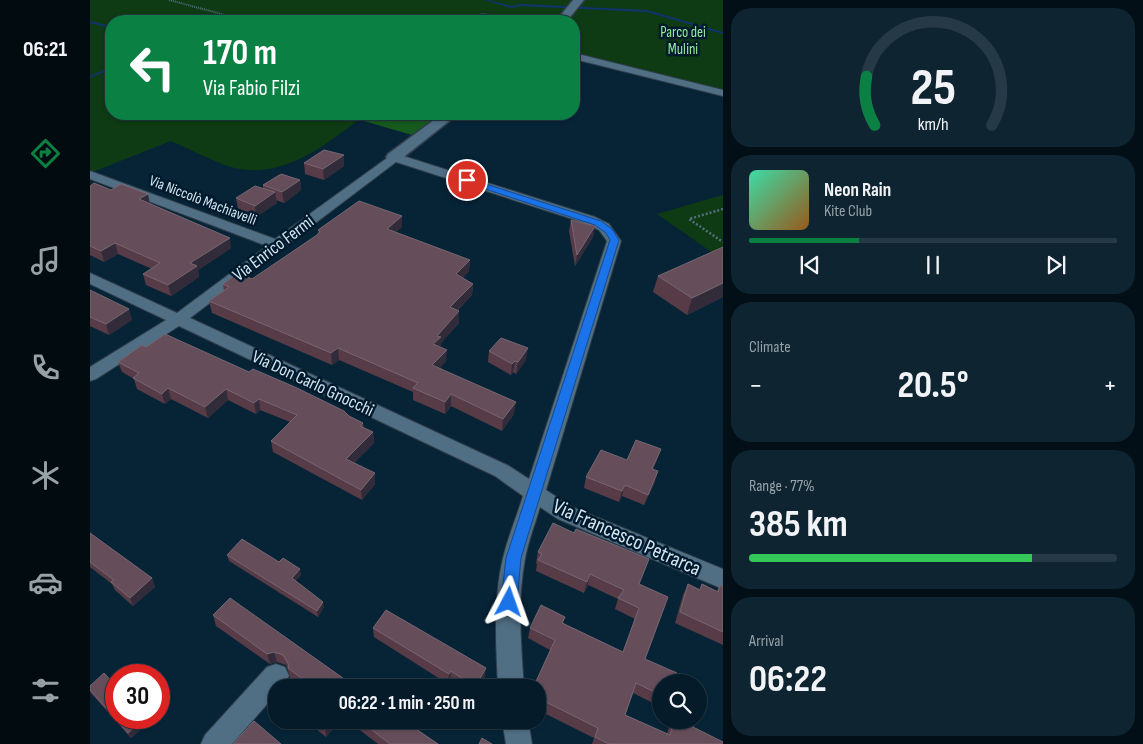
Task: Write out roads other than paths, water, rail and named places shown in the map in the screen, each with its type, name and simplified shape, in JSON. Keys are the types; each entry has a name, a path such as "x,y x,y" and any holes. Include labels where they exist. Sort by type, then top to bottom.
{"street":[{"path":"566,15 579,0"},
{"path":"580,58 723,93"},
{"name":"Via Enrico Fermi","path":"90,375 178,320 443,120"},
{"path":"394,157 590,220 604,227 613,236 614,240 533,492 514,558 509,586 508,649 510,679"},
{"name":"Via Niccolò Machiavelli","path":"90,175 277,245"},
{"name":"Via Don Carlo Gnocchi","path":"90,278 502,471 533,492"},
{"name":"Via Francesco Petrarca","path":"533,492 565,513 723,579"},
{"path":"214,744 276,676"},
{"path":"516,729 519,744"}],"waterway":[{"path":"486,0 511,7 521,5 647,11 723,33"},
{"path":"90,22 105,26"},
{"path":"90,77 105,71"}],"park label":[{"name":"Parco dei Mulini","path":"683,40"}]}
